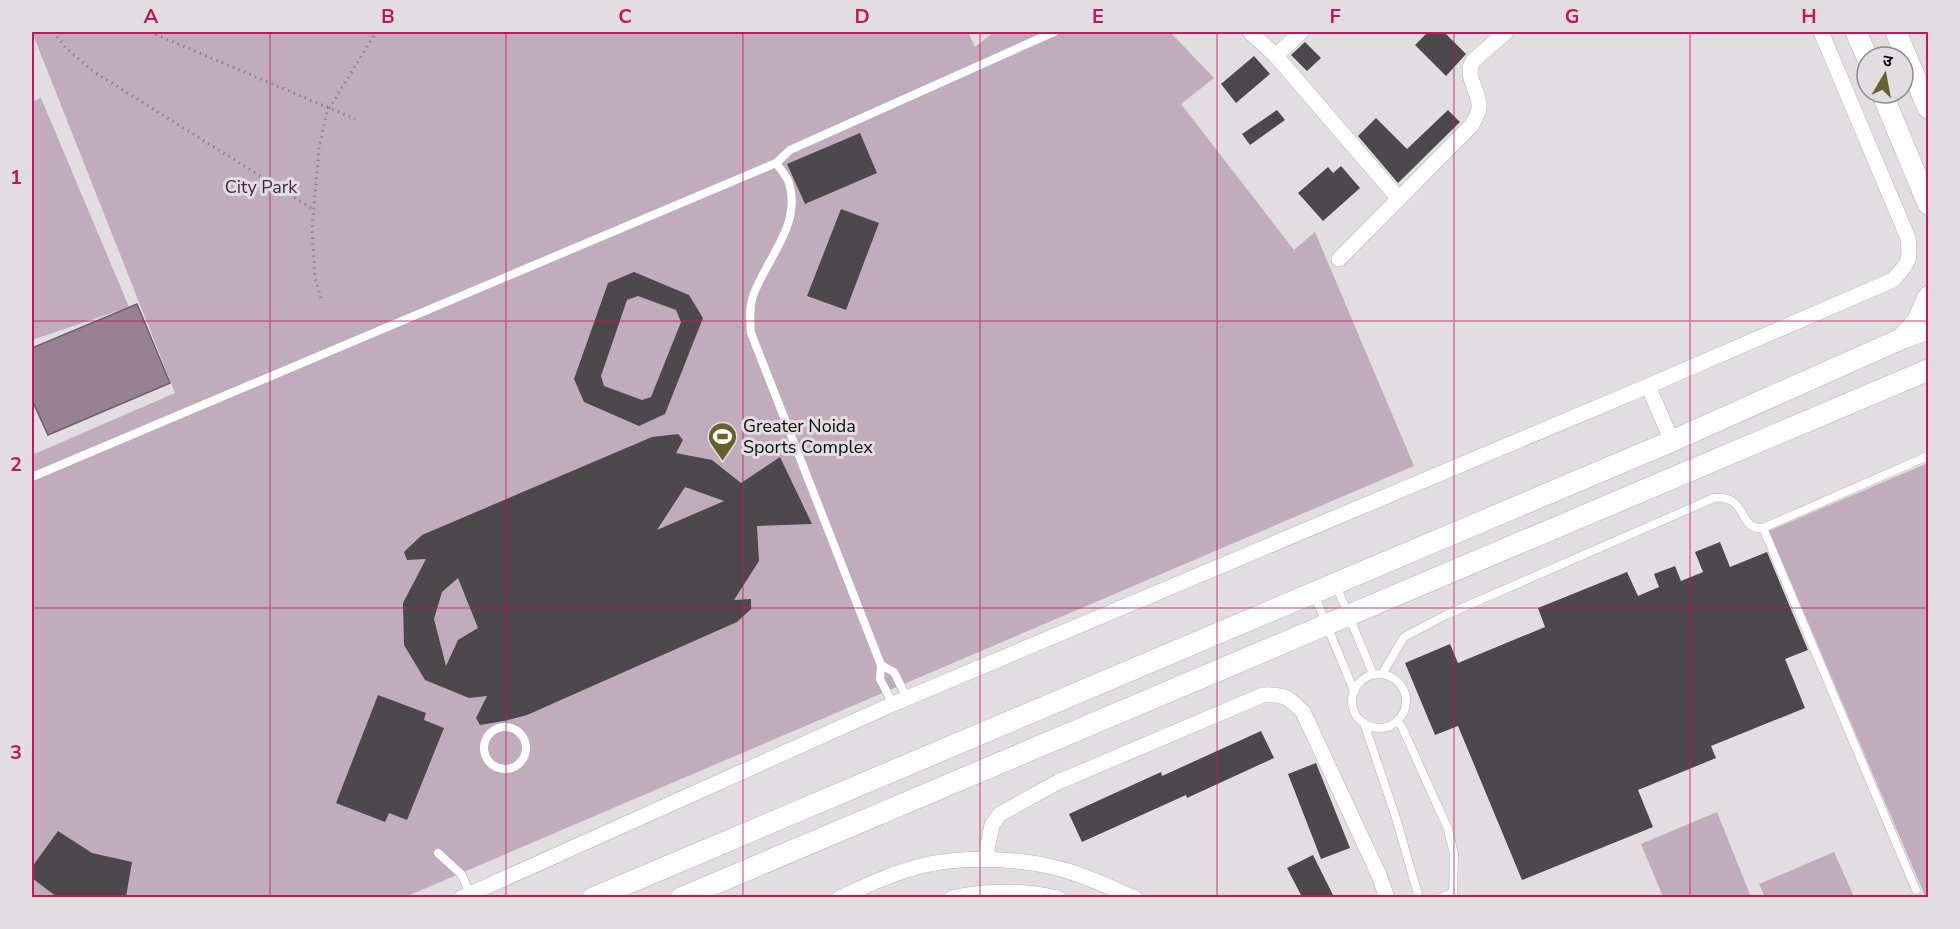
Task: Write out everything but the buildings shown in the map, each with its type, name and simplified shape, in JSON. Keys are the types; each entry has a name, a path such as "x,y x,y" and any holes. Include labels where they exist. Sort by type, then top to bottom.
{"street":[{"path":"1250,32 1276,56 1399,199"},
{"path":"1276,56 1302,32"},
{"path":"1339,259 1471,126 1477,115 1479,101 1469,72 1470,66 1506,32"},
{"path":"466,896 900,701 1648,386 1893,280 1907,264 1910,252 1908,238 1821,32"},
{"path":"1896,32 1929,108"},
{"path":"1887,105 1929,204"},
{"path":"1903,338 1917,322 1929,297"},
{"path":"593,897 1336,584 1672,441 1903,338 1929,329"},
{"path":"681,897 1929,370"},
{"path":"1648,386 1672,441"},
{"path":"985,860 992,825 1000,814 1058,782 1263,695 1276,694 1287,697 1303,712 1379,875 1387,897"},
{"path":"839,897 886,877 922,866 968,860 1040,865 1071,872 1136,897"},
{"path":"952,897 975,892 1014,891 1050,897"}],"lane":[{"path":"32,477 776,163 790,150 1054,32"},
{"path":"776,163 789,181 792,205 785,233 753,297 750,317 751,333 881,665 880,679 900,701"},
{"path":"1377,674 1404,638 1435,621 1714,498 1735,501 1750,526 1755,529 1763,528 1929,456"},
{"path":"1763,528 1916,890"},
{"path":"1336,584 1348,615 1377,674"},
{"path":"1314,593 1353,692"},
{"path":"881,665 894,672 900,701"},
{"path":"1364,723 1381,728 1390,726 1403,714 1406,697 1398,681 1390,676 1377,674 1365,678 1353,692 1352,700 1353,709 1364,723 1396,818 1419,897"},
{"path":"1397,721 1402,727 1448,829 1454,854 1454,895 1439,897"},
{"path":"504,727 510,728 517,731 525,741 525,754 518,765 512,768 498,768 487,759 484,744 492,732 504,727"},
{"path":"438,853 462,874 466,896"}],"path":[{"path":"53,32 66,48 94,72 313,209"},
{"path":"150,32 354,119"},
{"path":"321,298 315,277 312,229 319,148 330,109 376,32"}],"green space":[{"name":"Greater Noida Sports Complex","path":"32,32 968,32 975,47 994,32 1170,32 1214,78 1181,104 1294,250 1315,232 1414,466 405,897 32,898 32,455 175,393"},
{"path":"41,98 129,307 32,340 32,102"},
{"path":"1928,463 1928,897 1926,898 1769,531"},
{"path":"1717,812 1751,897 1663,897 1641,844"},
{"path":"1834,852 1854,897 1765,897 1759,884"}],"shaded area":[{"path":"137,304 170,383 48,435 32,400 32,348"}],"place":[{"name":"Greater Noida Sports Complex","path":"722,462"}],"park label":[{"name":"City Park","path":"261,187"}]}
